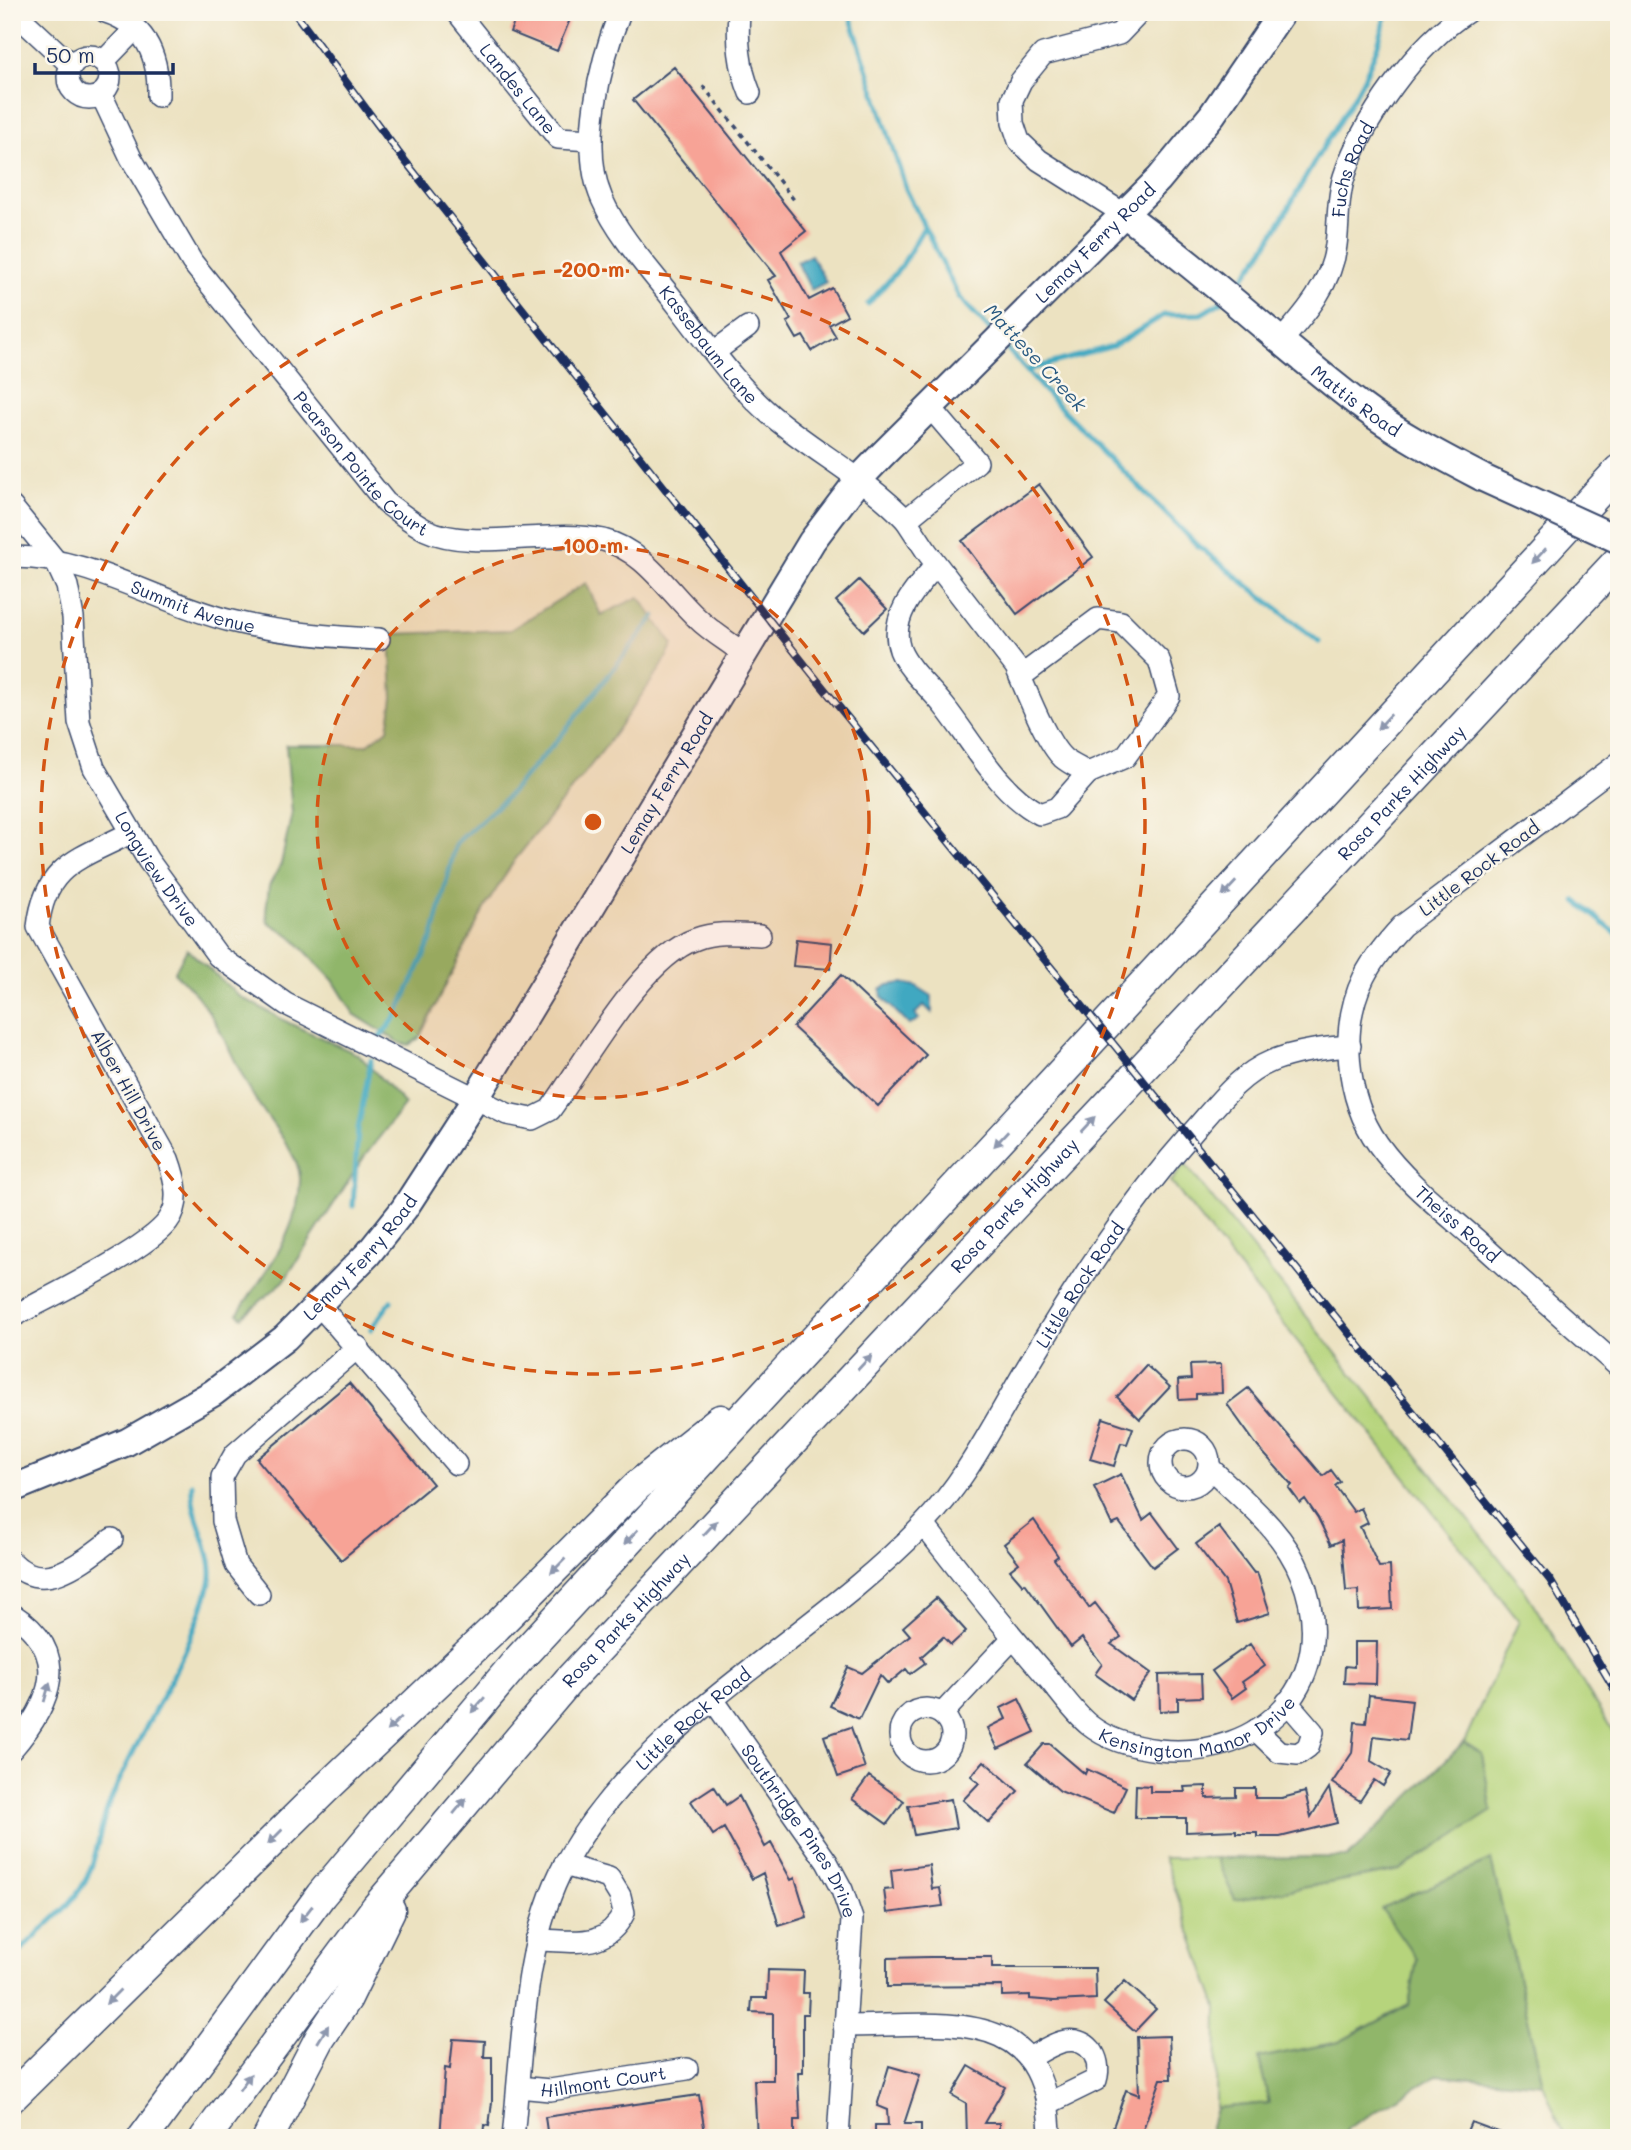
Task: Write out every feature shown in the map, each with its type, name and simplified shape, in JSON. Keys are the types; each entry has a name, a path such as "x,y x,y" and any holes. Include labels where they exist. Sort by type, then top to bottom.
{"highway":[{"path":"143,2138 275,1955 427,1766 526,1651 1619,470"},
{"name":"Rosa Parks Highway","path":"416,1859 552,1700 666,1575 1619,560"},
{"path":"12,2097 638,1485 795,1362"},
{"path":"205,2138 316,1986 416,1859"},
{"path":"268,2138 300,2073 347,1998 416,1859"}],"main road":[{"name":"Lemay Ferry Road","path":"12,1489 85,1462 165,1422 247,1368 346,1281 404,1209 475,1098 812,541 859,479 1124,214 1212,116 1282,12"},
{"name":"Mattis Road","path":"1124,214 1200,271 1282,341 1392,427 1483,478 1619,540"}],"street":[{"path":"14,12 71,65"},
{"path":"106,12 120,17 135,29 155,55 158,96"},
{"name":"Landes Lane","path":"457,12 558,138 592,140"},
{"name":"Kassebaum Lane","path":"620,12 603,63 592,140 592,164 607,209 714,352 769,414 821,455 887,500 906,520 936,565 1020,677"},
{"path":"739,12 737,40 742,74 750,93"},
{"path":"1124,214 1040,160 1019,141 1013,123 1012,100 1021,80 1043,54 1119,34 1140,12"},
{"name":"Fuchs Road","path":"1282,341 1315,300 1331,267 1336,247 1338,203 1354,151 1383,103 1425,48 1463,14"},
{"path":"102,94 87,98 74,92 68,79 71,65 89,55 104,61 135,29"},
{"name":"Pearson Pointe Court","path":"104,61 111,76 102,94 131,158 192,262 386,503 428,531 467,539 536,537 603,541 633,555 656,573 698,619 744,654"},
{"path":"714,352 748,327"},
{"path":"906,520 977,462 930,407"},
{"name":"Longview Drive","path":"12,507 55,560 67,586 73,617 79,722 94,768 130,833 172,897 218,956 286,1004 475,1098 514,1116 532,1119 550,1110 630,995 661,962 694,939 721,934 760,935"},
{"name":"Summit Avenue","path":"12,557 55,560 230,621 316,637 379,639"},
{"path":"936,565 907,598 899,628 900,650 976,749 1027,807 1041,814 1057,808 1088,773 1125,757 1170,696 1159,660 1121,622 1098,619 1020,677 1062,757 1088,773"},
{"name":"Little Rock Road","path":"513,2138 536,1940 564,1865 598,1813 655,1752 873,1572 923,1525 970,1463 1089,1268 1155,1178 1226,1095 1254,1071 1272,1061 1318,1049 1350,1046 1355,999 1363,978 1386,943 1402,926 1619,763"},
{"name":"Alber Hill Drive","path":"12,1318 142,1244 168,1221 176,1203 176,1180 168,1159 38,927 41,902 49,883 83,855 130,833"},
{"name":"Theiss Road","path":"1350,1046 1352,1085 1357,1104 1366,1125 1392,1161 1619,1367"},
{"path":"320,1306 456,1464"},
{"path":"259,1594 236,1564 223,1521 222,1477 235,1454 358,1347"},
{"name":"Kensington Manor Drive","path":"923,1525 1013,1638 1089,1725 1131,1747 1187,1752 1224,1745 1256,1730 1275,1717 1309,1670 1313,1645 1311,1603 1300,1572 1274,1531 1209,1467"},
{"path":"12,1562 23,1572 51,1577 78,1564 111,1539"},
{"path":"12,1614 35,1630 44,1645 50,1661 51,1680 46,1700 33,1725 12,1749"},
{"path":"942,1714 1013,1638"},
{"name":"Southridge Pines Drive","path":"714,1701 827,1862 842,1890 852,1919 838,2138"},
{"path":"1256,1730 1279,1752 1297,1755 1308,1747 1313,1732 1287,1702"},
{"path":"536,1940 595,1941 615,1931 624,1913 620,1896 609,1878 564,1865"},
{"path":"844,2026 964,2027 1009,2040 1031,2057 1049,2103 1050,2138"},
{"path":"1031,2057 1060,2042 1074,2040 1087,2045 1097,2056 1100,2067 1096,2080 1049,2103"},
{"name":"Hillmont Court","path":"518,2087 550,2090 687,2069"}],"path":[{"path":"703,86 795,201"}],"green space":[{"path":"586,583 601,615 639,597 673,645 662,666 603,750 514,861 484,909 419,1038 409,1045 400,1043 354,1014 333,980 291,936 268,922 266,911 269,886 281,864 292,813 286,745 367,745 388,729 393,698 390,634 510,630"},
{"path":"187,949 239,996 291,1024 359,1055 405,1104 364,1157 284,1281 242,1317 238,1313 270,1266 294,1217 299,1170 289,1148 254,1097 211,1015 201,1000 174,973"},
{"path":"1185,1164 1524,1589 1619,1741 1619,2138 1565,2138 1543,2084 1491,1860 1417,1959 1409,2005 1339,2042 1259,2058 1269,2103 1216,2108 1217,2007 1164,1858 1216,1858 1235,1900 1400,1870 1482,1754 1464,1742 1519,1621 1171,1182"},
{"path":"1464,1742 1482,1754 1492,1811 1400,1870 1235,1900 1216,1858 1348,1857"},
{"path":"1491,1860 1543,2084 1437,2075 1348,2128 1343,2138 1208,2138 1216,2108 1269,2103 1259,2058 1339,2042 1409,2005 1417,1959 1381,1908"}],"water":[{"path":"811,255 826,282 811,290 797,262"},
{"path":"903,983 916,986 932,996 932,1013 924,1005 915,1014 919,1019 909,1025 882,997 881,990 888,985"}],"building":[{"path":"518,12 573,12 557,51 510,32"},
{"path":"674,67 806,231 781,251 809,300 832,288 847,315 829,325 836,337 812,351 803,336 797,339 787,322 791,320 768,280 776,276 633,100"},
{"path":"1039,484 1093,557 1017,614 962,541"},
{"path":"859,580 887,609 864,631 836,601"},
{"path":"796,939 832,943 830,969 793,966"},
{"path":"841,975 926,1055 878,1106 793,1027"},
{"path":"1221,1364 1222,1393 1196,1394 1196,1399 1179,1400 1178,1380 1191,1379 1190,1365"},
{"path":"1146,1365 1170,1387 1140,1419 1117,1397"},
{"path":"349,1383 433,1484 341,1560 257,1459"},
{"path":"1248,1388 1323,1476 1331,1470 1340,1482 1335,1486 1354,1512 1361,1508 1368,1523 1360,1527 1379,1567 1390,1566 1392,1609 1359,1611 1358,1590 1346,1591 1342,1540 1331,1545 1305,1499 1300,1503 1289,1488 1292,1485 1258,1447 1227,1404"},
{"path":"1103,1418 1133,1428 1127,1444 1121,1443 1114,1466 1090,1459"},
{"path":"1121,1474 1143,1520 1152,1513 1178,1548 1153,1567 1119,1522 1112,1525 1094,1487"},
{"path":"1034,1520 1058,1556 1054,1559 1089,1608 1095,1603 1121,1637 1111,1644 1151,1673 1131,1700 1095,1674 1102,1664 1082,1638 1071,1647 1025,1583 1023,1585 1010,1570 1019,1563 1004,1544"},
{"path":"1219,1527 1254,1573 1257,1572 1270,1613 1237,1623 1225,1582 1196,1544"},
{"path":"936,1598 966,1631 951,1645 943,1637 921,1657 925,1663 910,1674 906,1669 888,1684 880,1675 859,1719 830,1706 848,1667 862,1673 910,1635 903,1627"},
{"path":"1354,1642 1377,1642 1376,1684 1344,1683 1345,1666 1354,1667"},
{"path":"1250,1644 1265,1666 1242,1682 1246,1688 1232,1698 1212,1671"},
{"path":"1201,1674 1202,1697 1178,1698 1178,1710 1160,1711 1159,1675"},
{"path":"1369,1695 1412,1700 1407,1740 1374,1736 1371,1761 1391,1773 1383,1786 1374,1780 1360,1801 1332,1783 1352,1753 1355,1722 1366,1723"},
{"path":"1019,1699 1035,1732 998,1749 988,1728 1006,1719 1001,1708"},
{"path":"851,1727 865,1768 838,1777 824,1736"},
{"path":"1044,1744 1050,1744 1085,1774 1087,1769 1126,1787 1114,1813 1060,1791 1027,1763"},
{"path":"984,1761 1018,1791 989,1823 963,1800 979,1783 971,1776"},
{"path":"869,1776 904,1801 887,1824 852,1799"},
{"path":"1136,1785 1150,1786 1150,1792 1185,1792 1184,1787 1206,1786 1206,1798 1236,1797 1236,1788 1255,1788 1255,1798 1282,1798 1305,1792 1311,1817 1329,1788 1337,1823 1280,1837 1258,1837 1258,1833 1236,1833 1236,1830 1186,1832 1186,1818 1135,1818"},
{"path":"714,1786 726,1805 739,1796 765,1847 771,1843 791,1880 795,1878 807,1917 779,1926 763,1873 752,1879 724,1828 713,1835 691,1801"},
{"path":"951,1799 956,1828 914,1835 908,1806"},
{"path":"929,1865 932,1889 940,1888 943,1906 887,1913 884,1890 893,1889 891,1870"},
{"path":"992,1957 992,1968 1095,1968 1096,1999 1054,2001 1030,1999 1030,1995 1002,1996 1002,1986 887,1987 887,1958"},
{"path":"768,1970 804,1971 803,1993 809,1993 808,2014 803,2014 803,2072 798,2072 800,2120 794,2120 794,2138 757,2138 754,2080 773,2080 773,2013 751,2012 752,1998 767,1998"},
{"path":"1125,1981 1156,2009 1135,2031 1104,2003"},
{"path":"1169,2036 1171,2079 1161,2079 1140,2138 1112,2130 1126,2090 1139,2095 1137,2037"},
{"path":"453,2039 485,2041 484,2057 492,2057 492,2102 489,2126 484,2125 483,2138 440,2138 445,2068 450,2069"},
{"path":"889,2066 920,2075 904,2124 921,2124 921,2138 875,2138 875,2125 888,2125 887,2110 877,2106"},
{"path":"969,2066 1005,2087 984,2123 999,2123 999,2138 967,2138 966,2103 952,2095"},
{"path":"699,2095 705,2133 673,2138 548,2138 545,2117"},
{"path":"1471,2122 1509,2136 1509,2138 1464,2138"}],"waterway":[{"name":"Mattese Creek","path":"849,12 906,189 959,297 992,332"},
{"path":"1232,292 1269,241 1351,101 1376,51 1387,12"},
{"path":"868,304 901,267 924,227"},
{"path":"1028,370 1113,346 1164,315 1201,314 1223,301"},
{"name":"Mattese Creek","path":"1004,345 1049,396 1197,545 1319,642"},
{"path":"379,1038 396,1017 433,936 456,843 506,798 560,737 655,616"},
{"path":"1576,901 1619,936"},
{"path":"353,1206 358,1129 371,1060"},
{"path":"371,1329 391,1301"},
{"path":"12,1961 66,1907 86,1879 108,1807 120,1779 177,1668 201,1612 211,1572 207,1547 192,1496 192,1484"}],"railway":[{"path":"294,12 398,152 821,685 1550,1580 1619,1697"}]}
